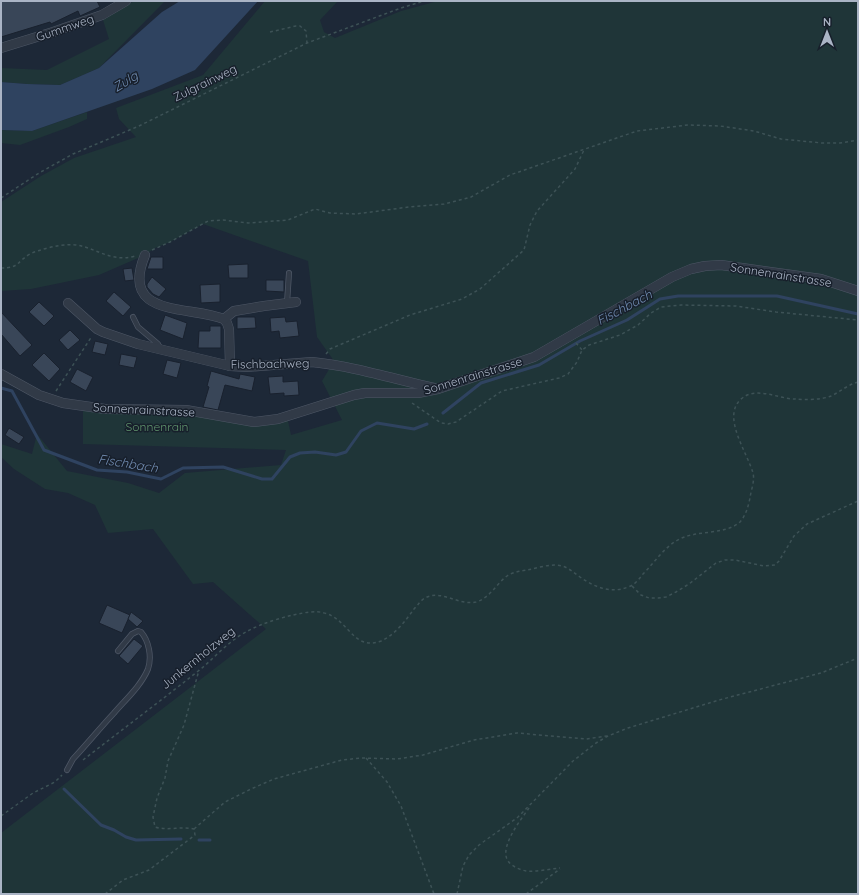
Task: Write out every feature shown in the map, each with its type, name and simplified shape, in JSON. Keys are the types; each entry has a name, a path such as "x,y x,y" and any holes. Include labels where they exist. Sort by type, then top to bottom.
{"street":[{"name":"Gummweg","path":"1,48 95,17 126,1"},
{"path":"142,255 140,286 143,294 149,300 160,305 224,319 228,325 230,366"},
{"name":"Sonnenrainstrasse","path":"1,374 39,395 63,403 105,409 186,410 254,422 278,419 354,395 418,393 438,389 534,358 672,277 705,266 745,268 821,279 858,291"},
{"name":"Fischbachweg","path":"68,302 97,329 103,332 138,344 230,366 247,367 312,362 322,363 368,372 438,389"},
{"path":"224,319 234,311 291,302"}],"lane":[{"path":"289,273 291,302"},
{"path":"133,317 138,327 158,344 161,349"},
{"path":"68,770 73,759 136,687 147,670 150,658 149,649 141,632 138,631 132,634 118,651"}],"path":[{"name":"Zulgrainweg","path":"1,198 39,173 73,154 139,126 307,43 424,1"},
{"path":"270,32 300,26 306,31 307,43"},
{"path":"1,268 16,266 30,254 66,245 78,245 110,256 124,259 142,255 170,242 208,221 223,220 248,223 288,220 315,209 330,213 356,214 444,204 471,196 510,175 637,131 688,125 720,126 754,131 781,139 822,143 840,143 858,140"},
{"path":"322,363 326,354 330,350 410,315 462,299 480,289 524,250 530,225 537,211 574,169 584,150"},
{"path":"394,393 442,423 448,424 456,422 502,391 559,378 568,374 577,362 582,350 589,345 620,335 638,325 651,313 661,308 681,305 736,306 776,312 858,320"},
{"path":"54,394 95,331"},
{"path":"858,382 848,385 832,396 826,398 789,399 756,393 748,394 741,399 735,412 735,424 737,435 753,473 754,481 746,513 742,520 726,529 685,536 665,550 632,586 641,595 649,598 666,597 689,584 716,563 725,560 735,560 764,566 775,565 780,561 794,536 807,524 858,501"},
{"name":"Junkernholzweg","path":"1,816 34,793 55,782 68,770 199,670 244,632 263,624 307,613 320,612 332,615 342,622 356,639 361,642 379,642 393,633 424,598 435,596 462,602 475,602 483,599 508,575 514,572 554,565 563,566 596,587 605,590 616,590 632,586"},
{"path":"457,894 463,866 469,855 479,845 518,817 555,778 596,742 628,728 719,700 821,673 858,658"},
{"path":"194,829 185,827 162,829 155,827 153,817 157,798 165,778 168,761 184,725 199,670"},
{"path":"194,829 225,802 274,779 342,760 366,758 397,759 423,755 474,740 517,733 586,738 608,736"},
{"path":"366,758 387,782 401,806 434,894"},
{"path":"526,894 560,868 526,871 516,868 508,863 505,856 508,842 530,805"},
{"path":"105,894 123,880 149,870 177,850 195,835 194,829"}],"green space":[{"path":"134,1 165,1 99,68 60,85 1,82 1,68 47,70 109,39 103,20"},
{"name":"Sonnenrain","path":"265,1 338,1 320,20 324,32 335,38 401,11 438,1 858,1 858,894 1,894 1,833 266,629 213,582 193,584 153,529 108,533 95,505 68,493 45,489 14,469 1,457 1,444 32,454 37,434 67,471 128,483 159,493 185,473 281,465 286,450 83,444 83,406 151,409 245,421 287,416 291,435 342,420 322,381 334,361 317,337 308,261 203,224 170,242 155,248 145,255 99,275 31,289 1,291 1,202 41,176 74,158 136,137 119,119 116,108 203,75"},
{"path":"87,112 87,119 20,145 1,143 1,130 32,131"}],"water":[{"name":"Zulg","path":"180,1 258,1 195,70 152,89 32,131 1,130 1,82 60,85 99,68 162,12"}],"building":[{"path":"1,1 97,1 100,7 80,16 78,11 51,24 50,22 1,37"},
{"path":"151,257 163,257 163,269 147,269"},
{"path":"248,264 248,278 229,278 228,265"},
{"path":"132,268 134,280 125,281 123,269"},
{"path":"152,277 166,289 159,297 153,294 147,287 147,284"},
{"path":"266,280 284,280 284,292 266,291"},
{"path":"220,284 220,302 201,303 200,285"},
{"path":"114,292 131,307 123,316 106,301"},
{"path":"39,302 54,316 44,326 29,312"},
{"path":"1,312 32,345 20,356 1,334"},
{"path":"165,315 187,323 183,339 160,330"},
{"path":"237,317 255,317 256,328 237,329"},
{"path":"285,317 286,322 297,321 299,336 280,338 279,331 271,332 270,318"},
{"path":"210,326 221,326 221,348 198,348 199,331 210,331"},
{"path":"70,330 80,340 68,350 59,340"},
{"path":"95,341 108,344 105,355 92,352"},
{"path":"44,353 60,369 49,381 32,365"},
{"path":"121,354 137,357 134,368 119,365"},
{"path":"167,360 181,363 177,378 163,374"},
{"path":"77,369 93,377 86,391 70,382"},
{"path":"211,371 239,379 240,374 255,377 252,391 225,385 218,410 203,407 209,387 207,386"},
{"path":"283,376 283,382 298,381 299,395 284,396 284,393 270,394 268,377"},
{"path":"9,428 24,437 19,444 5,435"},
{"path":"107,605 130,615 122,633 99,623"},
{"path":"131,612 143,621 137,627 128,619"},
{"path":"134,639 143,646 128,664 119,656"}],"waterway":[{"name":"Fischbach","path":"443,413 481,383 539,365 580,341 627,320 660,299 678,296 777,296 858,314"},
{"name":"Fischbach","path":"1,388 12,391 44,450 97,470 127,472 161,479 183,468 223,467 262,479 272,479 290,457 300,453 315,452 336,455 346,452 361,431 377,423 414,429 427,424"},
{"path":"64,789 101,825 126,837 136,840 181,839"},
{"path":"199,840 210,840"}]}
